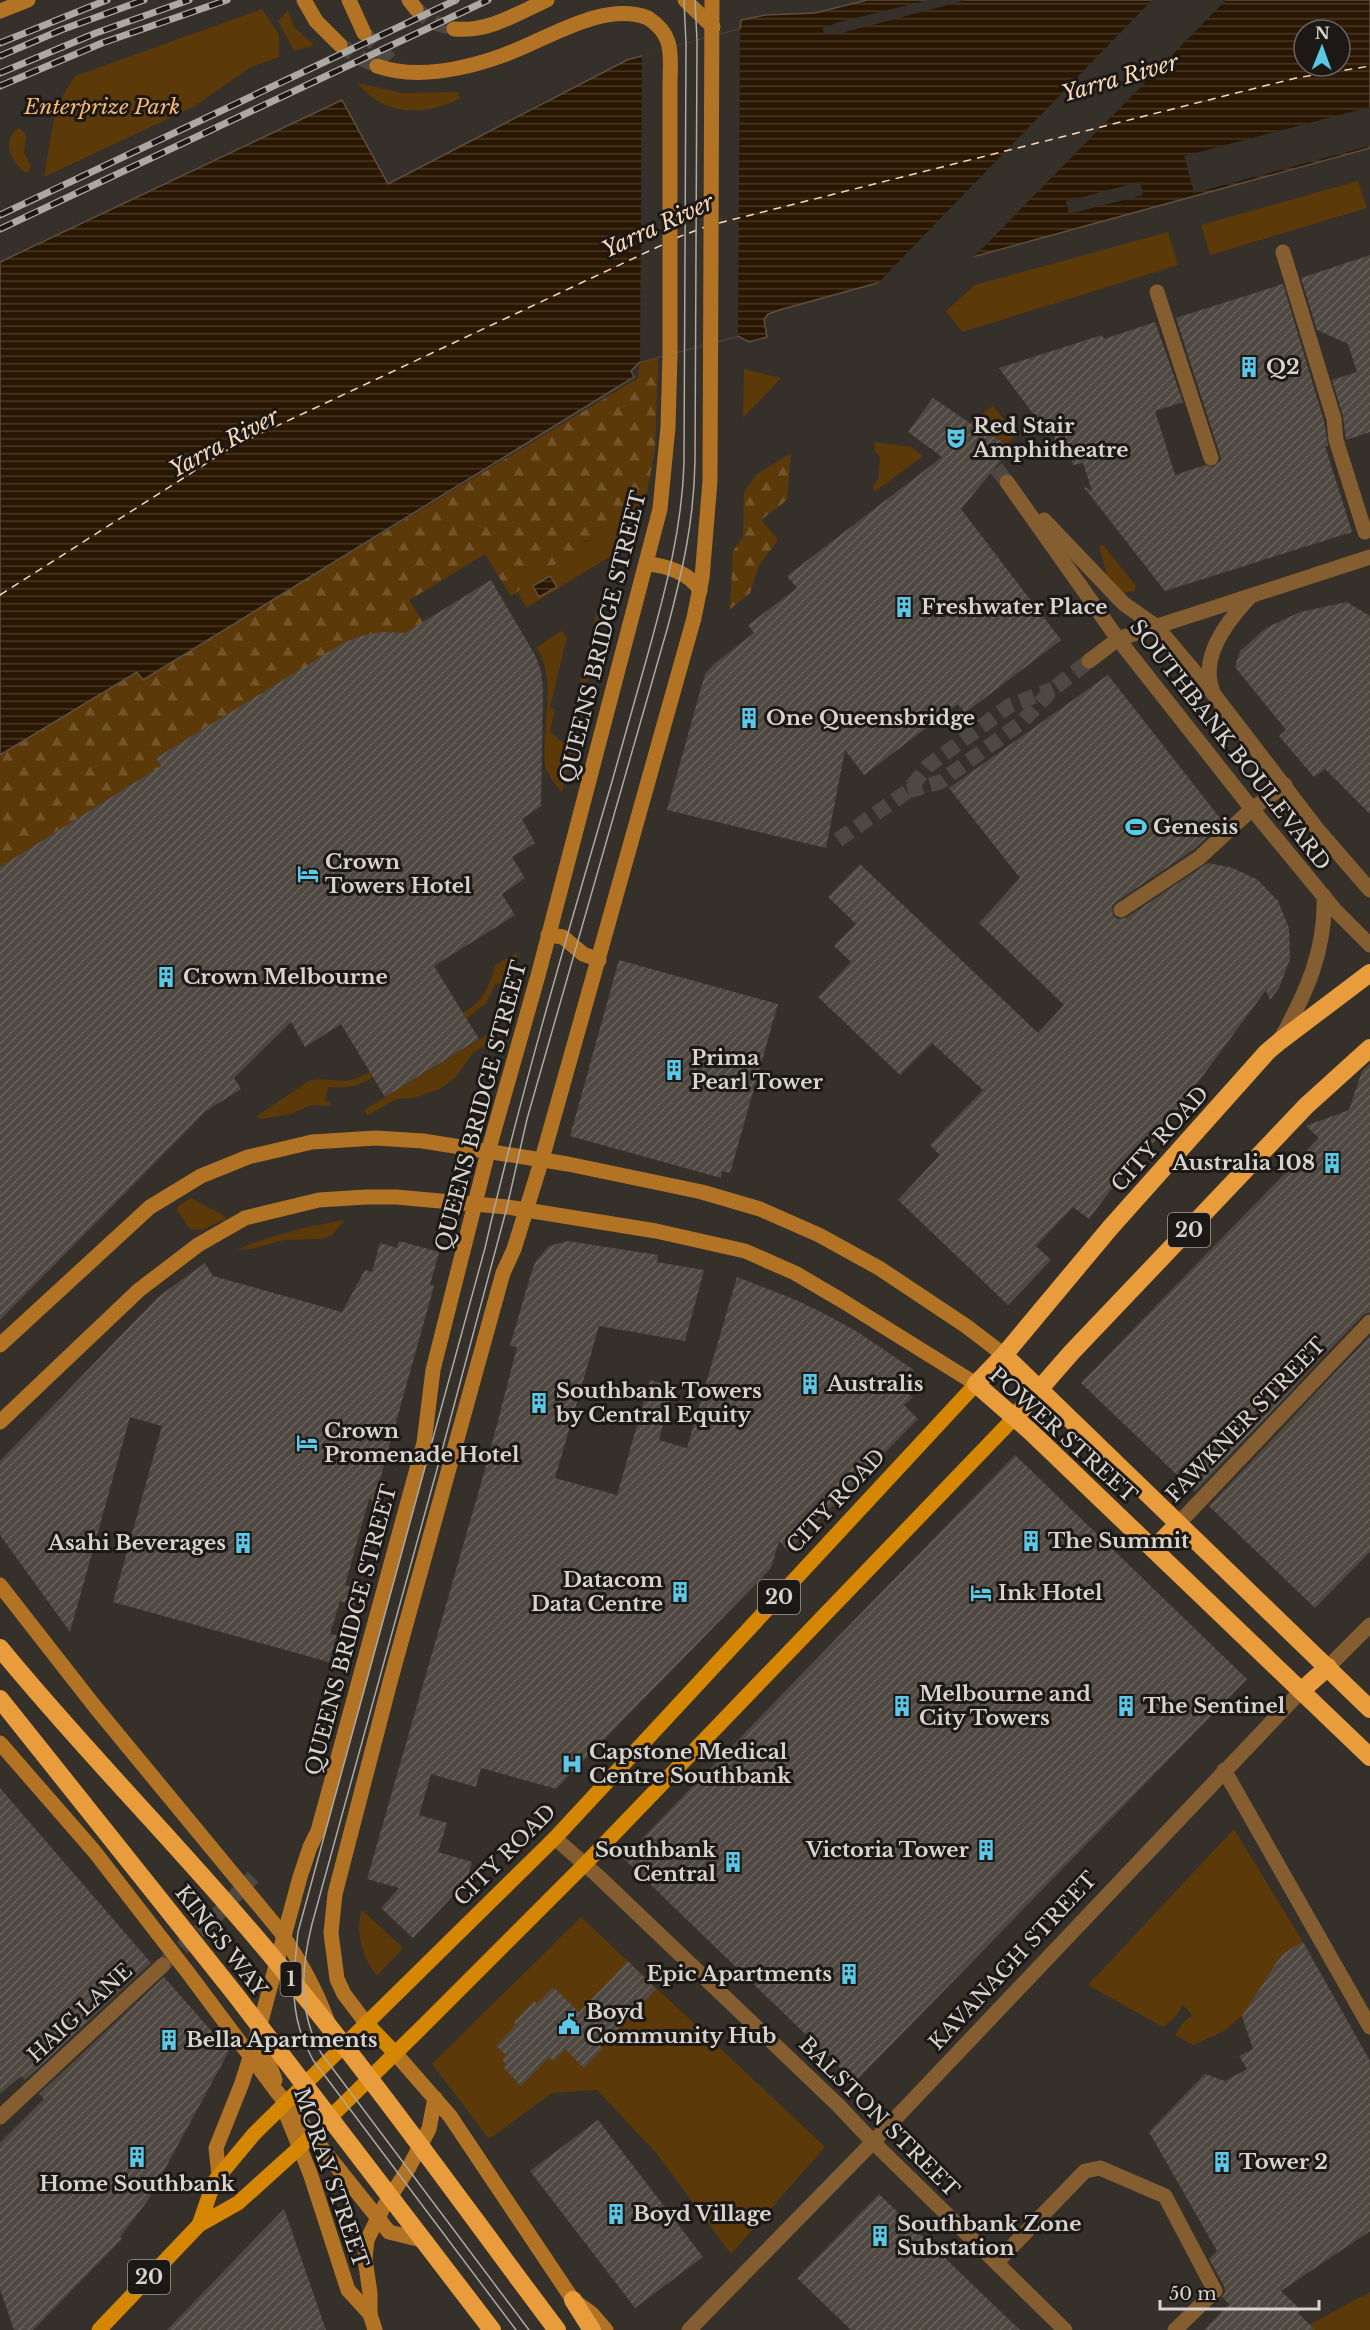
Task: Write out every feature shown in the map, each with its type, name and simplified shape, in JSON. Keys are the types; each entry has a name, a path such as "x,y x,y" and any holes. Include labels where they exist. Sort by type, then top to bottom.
{"highway":[{"name":"CITY ROAD","path":"976,1384 1110,1228 1280,1041 1370,973"},
{"name":"CITY ROAD","path":"1016,1417 1071,1353 1306,1106 1370,1048"},
{"name":"POWER STREET","path":"1004,1354 1370,1709"},
{"name":"POWER STREET","path":"976,1384 1016,1417 1370,1757"},
{"name":"FAWKNER STREET","path":"1154,1549 1178,1524"},
{"name":"KINGS WAY","path":"0,1648 47,1706 245,1924 331,2029 557,2330"},
{"name":"KAVANAGH STREET","path":"1301,1691 1328,1667"},
{"name":"KINGS WAY","path":"0,1699 242,2003 492,2330"},
{"path":"573,2300 592,2330"}],"main road":[{"name":"CITY ROAD","path":"199,2225 214,2182 254,2134 555,1838 976,1384"},
{"name":"CITY ROAD","path":"99,2330 199,2225 238,2203 300,2148 584,1865 1016,1417"},
{"path":"366,2023 394,2053"}],"street":[{"path":"0,10 28,0"},
{"path":"304,0 316,21 340,45"},
{"path":"349,0 364,33"},
{"path":"454,29 474,30 494,25 547,0"},
{"path":"685,0 713,32"},
{"path":"366,2023 344,1994 337,1979 331,1933 334,1894 503,1273 514,1249 542,1159 700,591 710,481 712,0"},
{"name":"QUEENS BRIDGE STREET","path":"219,2176 216,2148 242,2083 309,1847 318,1831 424,1443 433,1370 488,1152 646,564 663,491 670,355 669,48 662,30 640,13 623,8 608,8 586,15 519,49 488,61 434,71 405,71 384,63"},
{"path":"1283,252 1334,419 1336,440 1365,532"},
{"path":"1157,292 1211,458"},
{"name":"SOUTHBANK BOULEVARD","path":"1370,890 1318,830 1216,697 1157,627 1124,604 1007,482 1118,639 1252,809 1324,896 1370,945"},
{"path":"1089,661 1118,639 1370,557"},
{"path":"646,564 671,568 694,582 700,591"},
{"path":"1216,697 1209,675 1216,643 1226,625 1250,597"},
{"path":"1121,910 1199,858 1252,809 1285,785"},
{"path":"1280,1041 1307,990 1317,960 1324,928 1324,896"},
{"path":"548,934 563,937 583,954 599,960"},
{"name":"POWER STREET","path":"0,1345 150,1207 201,1176 248,1157 312,1142 376,1138 423,1141 542,1159 702,1192 760,1209 819,1235 879,1268 1004,1354"},
{"name":"POWER STREET","path":"0,1422 139,1290 186,1253 244,1218 319,1200 396,1197 527,1210 656,1231 717,1244 766,1259 842,1300 976,1384"},
{"name":"FAWKNER STREET","path":"1178,1524 1370,1322"},
{"name":"KINGS WAY","path":"0,1585 96,1708 280,1931 317,1993 331,2029"},
{"name":"KAVANAGH STREET","path":"1328,1667 1370,1624"},
{"name":"KAVANAGH STREET","path":"689,2330 873,2142 1301,1691"},
{"path":"0,1743 101,1861 277,2092 389,2232 426,2241"},
{"path":"1224,1770 1370,2027"},
{"name":"BALSTON STREET","path":"555,1838 830,2097 1065,2330"},
{"name":"HAIG LANE","path":"0,2117 163,1965"},
{"name":"MORAY STREET","path":"258,2032 348,2290 370,2314 375,2330"},
{"path":"394,2053 450,2116 573,2300 591,2313 606,2330"},
{"path":"370,2314 370,2293 365,2259 366,2240 382,2208 408,2169 429,2129 435,2098"},
{"path":"996,2262 1085,2170 1093,2168 1107,2170 1165,2196 1215,2291 1175,2330"}],"green space":[{"name":"Enterprize Park","path":"262,9 279,35 279,57 249,68 195,106 44,177 56,107 75,76"},
{"path":"288,10 294,27 314,45 294,51 278,21"},
{"path":"357,83 403,93 458,92 460,98 432,109 402,110 379,102"},
{"path":"19,128 26,134 24,152 31,166 27,173 16,164 10,152 10,139"},
{"path":"1358,181 1367,208 1210,255 1201,225"},
{"path":"1168,232 1178,265 962,332 946,311 975,285"},
{"path":"658,358 655,449 639,536 619,551 623,532 619,527 597,539 584,541 569,556 554,565 533,572 511,596 485,554 409,600 434,640 378,634 343,643 217,742 208,726 156,758 171,782 145,776 0,867 0,755 137,672 144,679 638,378 640,362"},
{"path":"744,369 781,378 743,418"},
{"path":"993,406 1016,435 1007,444 970,423"},
{"path":"874,442 911,447 923,456 874,492 873,485 878,480 880,457 875,451"},
{"path":"791,453 787,500 761,520 778,540 759,565 750,593 730,609 733,551 743,537 744,492 757,474"},
{"path":"616,526 623,530 619,551 526,608 517,590 533,571 550,567 569,556 580,543 597,539"},
{"path":"1103,545 1136,586 1134,591 1123,593 1107,575 1099,546"},
{"path":"600,599 605,603 562,793 545,764 547,675 537,647 561,631 567,637 550,708 555,709 550,732 565,744"},
{"path":"518,952 509,987 496,983 486,1003 466,1019 463,1013 476,1004 485,993 495,965"},
{"path":"500,1027 503,1033 473,1053 455,1078 440,1089 413,1098 397,1099 368,1115 364,1110"},
{"path":"370,1072 373,1077 357,1085 328,1087 325,1101 331,1102 330,1106 311,1105 291,1114 260,1119 257,1116 309,1081 351,1080"},
{"path":"191,1198 225,1216 226,1219 202,1230 190,1229 177,1210 178,1206"},
{"path":"345,1220 331,1236 321,1239 284,1240 251,1249 236,1250 290,1232"},
{"path":"1234,1829 1303,1942 1282,1954 1242,2016 1224,2031 1193,2045 1175,2035 1192,2015 1183,2005 1175,2017 1163,2027 1088,1985"},
{"path":"362,1910 403,1948 377,1976 361,1944 359,1927"},
{"path":"581,1917 825,2147 731,2254 657,2154 597,2090 552,2093 489,2139 432,2064"},
{"path":"1370,2292 1370,2330 1311,2330 1307,2326"}],"water":[{"name":"Yarra River","path":"867,0 1370,0 1370,148 779,310 768,314 764,320 767,337 749,342 738,336 640,362 631,371 634,377 143,680 137,672 0,755 0,262 342,100 388,184 627,60 740,29 741,20 765,15 815,13"},
{"path":"550,576 557,587 539,597 533,586"}],"pier":[{"path":"928,0 967,0 838,34 824,35 823,28 839,22"},
{"path":"1152,0 1226,0 971,260 873,288"},
{"path":"740,29 738,336 640,362 642,55"},
{"path":"1370,107 1370,146 1194,193 1184,156"},
{"path":"1140,182 1143,195 1069,214 1066,201"}],"building":[{"path":"1370,255 1370,432 1346,440 1343,416 1332,380 1357,372 1348,344 1317,330 1301,278"},
{"path":"1283,284 1324,421 1328,446 1325,446 1352,532 1165,591 1083,486 1092,491 1083,463 1073,465 1065,440 1056,443 1049,420 1040,423 999,368 1102,335 1104,339 1155,322 1183,402 1155,411 1175,475 1205,465 1213,467 1221,460 1220,455 1176,318"},
{"name":"Freshwater Place","path":"933,398 974,426 1012,447 961,509 1061,640 965,713 958,704 864,775 845,750 826,848 667,810 705,674 714,664 754,633 748,625 797,588 787,576 942,457 908,432"},
{"name":"Crown Melbourne","path":"491,580 535,655 541,671 543,689 541,806 522,819 535,843 512,857 525,878 502,894 515,915 434,966 479,1039 385,1097 341,1024 305,1047 291,1022 234,1078 241,1089 206,1111 0,1320 0,867 161,766 156,758 343,643 361,636 382,632 405,633"},
{"path":"1347,602 1370,616 1370,814 1325,769 1314,777 1279,736 1286,730 1235,667 1240,651 1266,628 1300,612"},
{"path":"1108,675 1223,822 1193,850 1116,902 1112,906 1113,915 1117,919 1126,918 1208,863 1233,868 1258,880 1278,901 1289,928 1290,959 1279,988 1270,1000 1266,990 1153,1143 1148,1140 1089,1219 1073,1207 1036,1246 1051,1260 1008,1305 898,1200 940,1155 930,1145 983,1090 932,1043 900,1075 818,997 851,962 834,946 856,924 828,897 860,864 1038,1033 1064,1005 979,923 1020,878 949,788"},
{"name":"Prima Pearl Tower","path":"619,960 778,1004 730,1173 722,1171 721,1178 570,1136"},
{"path":"1370,1063 1370,1312 1363,1315 1195,1492 1081,1383 1319,1138 1306,1126 1349,1110 1362,1071"},
{"name":"Crown Promenade Hotel","path":"399,1241 439,1252 430,1285 434,1286 374,1501 369,1499 345,1585 360,1589 355,1606 340,1601 330,1634 337,1635 329,1662 113,1602 162,1426 130,1417 70,1632 0,1535 0,1461 158,1297 205,1263 213,1276 342,1312 365,1270 372,1272 380,1243 397,1248"},
{"path":"568,1241 658,1255 657,1262 704,1270 685,1341 599,1326 555,1478 617,1495 650,1380 673,1387 659,1440 687,1448 737,1277 825,1314 856,1331 914,1370 901,1390 913,1397 904,1405 918,1419 788,1551 779,1541 771,1568 556,1789 481,1768 476,1787 431,1774 419,1815 447,1823 438,1852 472,1862 467,1881 413,1938 381,1908 399,1888 367,1879 488,1459 517,1347 510,1346 532,1270 536,1261 549,1246"},
{"path":"1370,1336 1370,1552 1315,1608 1209,1506"},
{"path":"1015,1455 1247,1679 855,2082 623,1858"},
{"path":"0,1788 151,1963 25,2080 21,2076 0,2094"},
{"path":"1303,1942 1370,2061 1370,2231 1281,2291 1301,2310 1298,2313 1315,2330 1204,2330 1229,2304 1222,2297 1225,2292 1224,2286 1209,2259 1217,2251 1149,2132 1205,2074 1225,2081 1247,2069 1239,2056 1253,2049 1242,2016 1282,1954"},
{"name":"Boyd Community Hub","path":"628,1961 656,1989 601,2046 603,2048 584,2068 565,2049 554,2061 549,2057 521,2086 503,2067 506,2064 502,2060 506,2055 496,2046 516,2025 514,2022 534,2001 537,2004 553,1987 579,2012"},
{"path":"164,1977 229,2051 148,2200 120,2237 122,2239 33,2330 14,2330 0,2289 0,2143 44,2099 39,2094"},
{"name":"Boyd Village","path":"598,2120 703,2257 635,2308 530,2171"},
{"name":"Southbank Zone Substation","path":"879,2194 1020,2330 851,2330 797,2278"},
{"path":"284,2209 326,2330 167,2330 249,2245"}],"ferry route":[{"path":"719,223 1296,78 1370,66"},
{"path":"676,238 705,227"},
{"path":"0,595 232,447 664,244"}],"tunnel":[{"path":"416,9 432,22 454,29"},
{"path":"364,33 390,60"},
{"path":"340,45 377,66"},
{"path":"996,468 1007,482"},
{"path":"908,791 940,782 1022,722 1053,689 1089,661"},
{"path":"838,840 908,791 928,766 1009,706 1053,689"},
{"path":"165,1963 216,1916 253,1877"}],"tram line":[{"path":"516,2330 313,2060 299,2028 296,2013 295,1966 298,1932 485,1248 529,1074 649,650 672,558 680,511 684,463 686,43 684,0"},
{"path":"529,2330 321,2053 308,2022 304,1973 312,1924 436,1473 507,1207 527,1119 668,626 683,564 690,524 695,461 697,40 695,0"}],"railway":[{"path":"0,43 107,0"},
{"path":"0,56 61,30 144,0"},
{"path":"0,73 96,33 189,0"},
{"path":"0,86 102,43 227,0"},
{"path":"0,215 456,0"},
{"path":"0,229 488,0"}],"place":[{"name":"Q2","path":"1249,367"},
{"name":"Red Stair Amphitheatre","path":"956,438"},
{"name":"Freshwater Place","path":"904,607"},
{"name":"One Queensbridge","path":"749,718"},
{"name":"Genesis","path":"1136,827"},
{"name":"Crown Towers Hotel","path":"308,874"},
{"name":"Crown Melbourne","path":"166,977"},
{"name":"Prima Pearl Tower","path":"674,1070"},
{"name":"Australia 108","path":"1332,1163"},
{"name":"Australis","path":"810,1384"},
{"name":"Southbank Towers by Central Equity","path":"539,1403"},
{"name":"Crown Promenade Hotel","path":"307,1443"},
{"name":"The Summit","path":"1031,1541"},
{"name":"Asahi Beverages","path":"243,1543"},
{"name":"Datacom Data Centre","path":"680,1592"},
{"name":"Ink Hotel","path":"981,1593"},
{"name":"Melbourne and City Towers","path":"902,1706"},
{"name":"The Sentinel","path":"1126,1706"},
{"name":"Capstone Medical Centre Southbank","path":"572,1764"},
{"name":"Victoria Tower","path":"986,1850"},
{"name":"Southbank Central","path":"733,1862"},
{"name":"Epic Apartments","path":"849,1974"},
{"name":"Boyd Community Hub","path":"569,2024"},
{"name":"Bella Apartments","path":"169,2040"},
{"name":"Home Southbank","path":"137,2157"},
{"name":"Tower 2","path":"1222,2162"},
{"name":"Boyd Village","path":"616,2214"},
{"name":"Southbank Zone Substation","path":"880,2236"}]}
